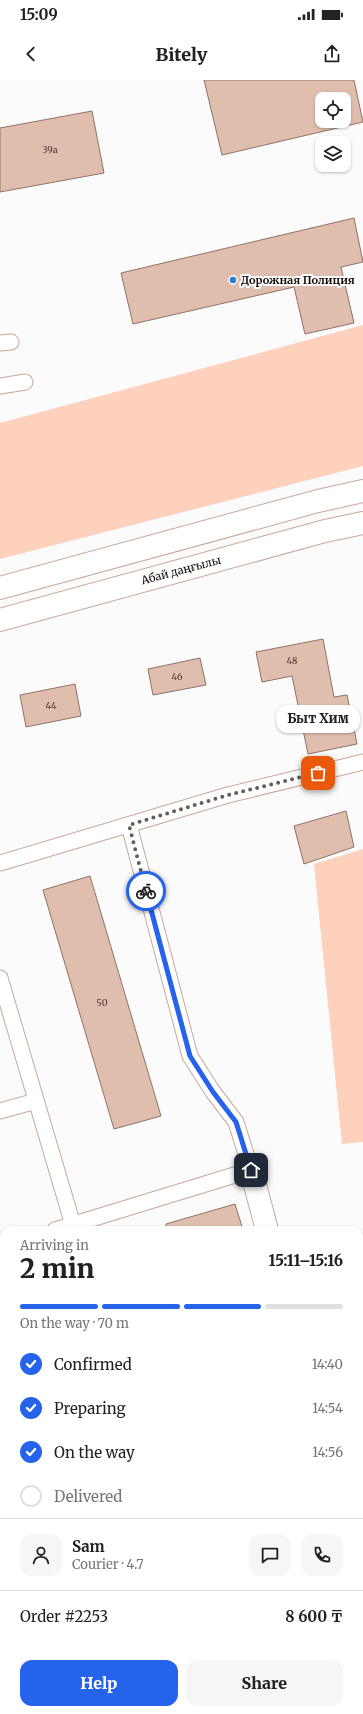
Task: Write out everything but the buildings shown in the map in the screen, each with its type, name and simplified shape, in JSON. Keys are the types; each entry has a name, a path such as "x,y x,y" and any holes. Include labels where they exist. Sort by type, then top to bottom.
{"main road":[{"path":"0,588 318,500 363,491"},
{"name":"Абай даңғылы","path":"0,620 325,530 363,522"},
{"path":"251,1170 266,1226"}],"lane":[{"path":"0,386 25,382"},
{"path":"0,863 228,795 363,762"},
{"path":"69,1226 251,1170 236,1122 213,1092 190,1056 129,825"},
{"path":"0,978 73,1225"},
{"path":"0,1111 36,1101"}],"shaded area":[{"path":"363,325 363,466 0,559 0,423"},
{"path":"363,849 363,1142 342,1144 314,864"}],"way so far":[{"path":"146,891 129,825 228,795 318,773"}],"place":[{"name":"Дорожная Полиция","path":"233,280"},
{"name":"Быт Хим","path":"318,773"}],"route":[{"path":"146,891 190,1056 213,1092 236,1122 251,1170"}]}
